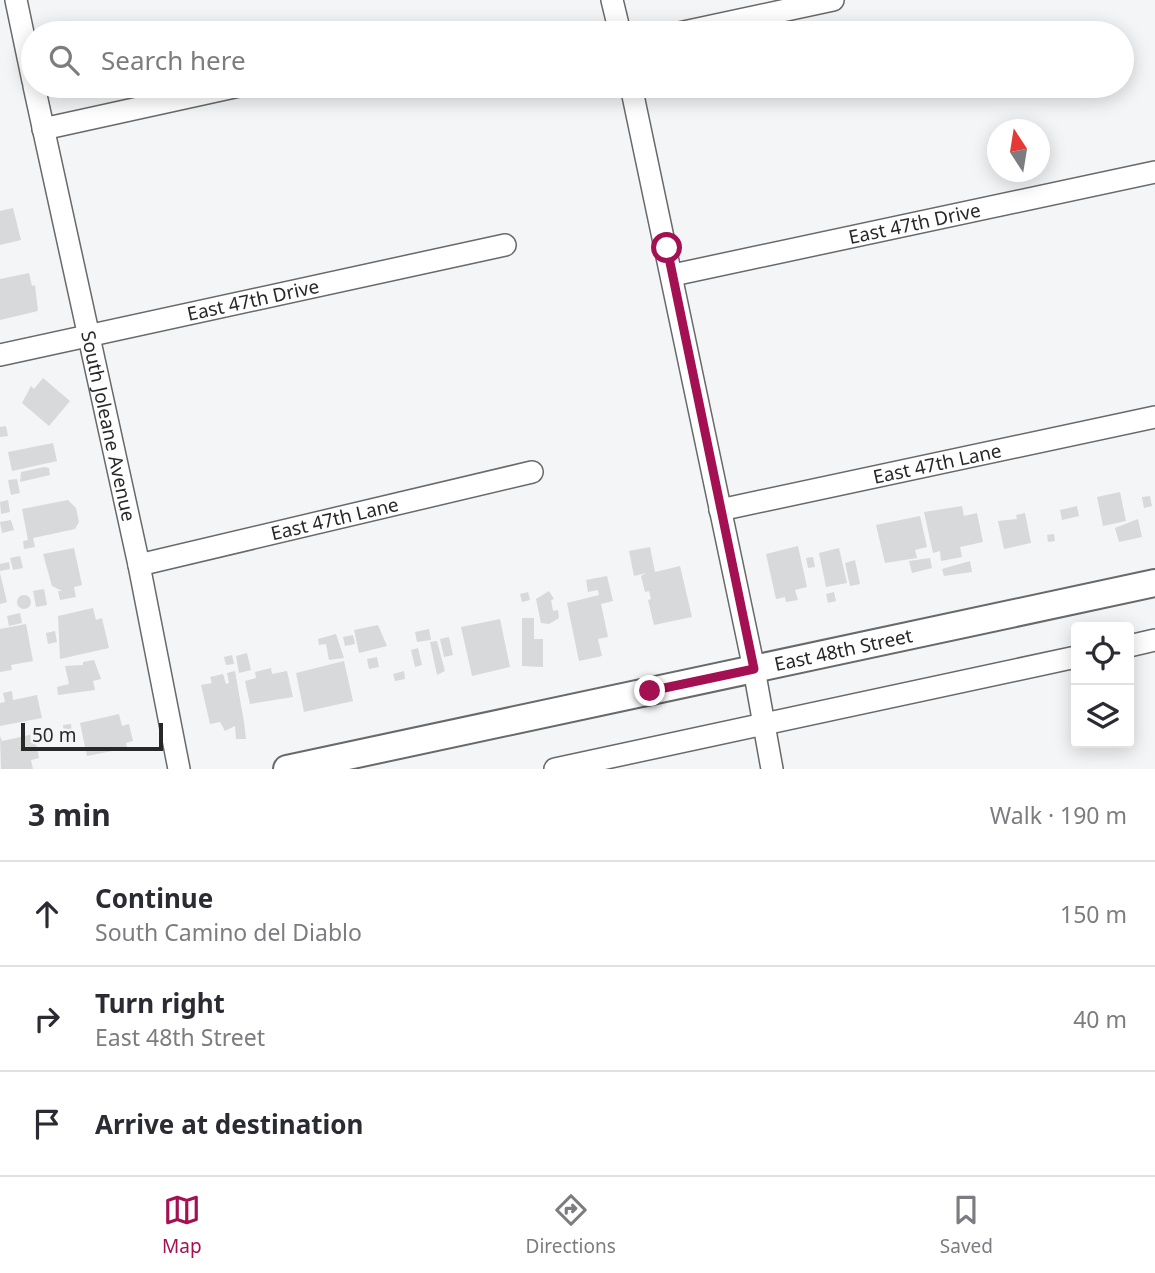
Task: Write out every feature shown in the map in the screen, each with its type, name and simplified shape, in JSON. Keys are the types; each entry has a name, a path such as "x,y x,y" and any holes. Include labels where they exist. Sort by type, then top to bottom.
{"street":[{"name":"South Joleane Avenue","path":"16,0 21,23"},
{"path":"612,0 617,21"},
{"path":"734,21 833,0"},
{"name":"South Joleane Avenue","path":"37,98 91,337 179,769"},
{"path":"43,129 184,98"},
{"path":"634,98 673,275 772,769"},
{"name":"East 47th Drive","path":"673,275 1155,172"},
{"name":"East 47th Drive","path":"0,355 505,245"},
{"name":"East 47th Lane","path":"720,509 1155,417"},
{"name":"East 47th Lane","path":"139,565 531,472"},
{"name":"East 48th Street","path":"286,769 1155,583"},
{"path":"1134,645 1155,640"},
{"path":"555,769 1071,658"}],"building":[{"path":"13,208 21,240 0,245 0,211"},
{"path":"29,273 32,286 35,285 38,311 0,320 0,279"},
{"path":"43,378 70,401 49,426 22,403 31,386 34,389"},
{"path":"6,426 8,436 0,437 0,427"},
{"path":"53,443 57,461 12,471 8,452"},
{"path":"49,468 50,475 20,482 21,472"},
{"path":"17,479 20,493 11,495 8,480"},
{"path":"1120,492 1126,521 1103,526 1097,497"},
{"path":"1150,496 1152,506 1144,508 1142,497"},
{"path":"8,500 10,512 1,514 0,502"},
{"path":"68,500 76,508 79,522 75,529 33,538 35,547 24,549 23,541 28,540 22,509"},
{"path":"962,506 964,516 977,513 983,542 960,547 962,557 941,561 940,551 933,553 924,512"},
{"path":"1077,506 1079,516 1062,520 1060,510"},
{"path":"1025,513 1031,543 1004,549 998,521 1017,519 1016,515"},
{"path":"920,516 927,547 915,550 917,558 885,563 876,525"},
{"path":"1138,519 1142,537 1119,542 1115,528"},
{"path":"11,520 14,530 2,533 0,522"},
{"path":"1054,534 1055,541 1048,542 1047,535"},
{"path":"798,546 807,587 795,590 798,600 786,602 785,597 776,599 766,554"},
{"path":"650,547 655,572 680,566 692,617 654,625 648,600 651,599 649,591 645,592 641,576 646,573 634,576 629,551"},
{"path":"74,548 82,585 74,587 76,597 60,600 58,591 62,591 52,586 43,554"},
{"path":"839,548 847,583 826,587 819,553"},
{"path":"20,556 23,568 13,570 10,558"},
{"path":"813,557 815,567 808,568 806,558"},
{"path":"930,558 932,568 912,573 909,561"},
{"path":"855,560 860,584 850,586 845,563"},
{"path":"970,561 972,572 944,576 942,569"},
{"path":"9,562 10,569 0,571 0,564"},
{"path":"0,573 7,602 0,604"},
{"path":"607,576 613,601 601,604 608,637 598,639 602,656 579,661 567,603 599,595 598,590 588,592 586,580"},
{"path":"44,589 47,605 36,607 33,591"},
{"path":"549,591 554,599 551,600 553,611 558,610 559,618 549,624 541,623 536,599"},
{"path":"528,592 530,600 522,602 520,594"},
{"path":"834,592 836,601 828,603 826,594"},
{"path":"21,595 27,595 31,602 27,609 21,609 17,605 17,599"},
{"path":"93,608 96,620 102,618 109,648 60,659 58,616"},
{"path":"20,613 22,623 9,626 7,616"},
{"path":"522,618 534,618 534,639 543,639 543,667 522,666"},
{"path":"500,619 510,667 472,676 461,627"},
{"path":"26,624 33,661 11,665 12,670 0,672 0,629"},
{"path":"378,625 387,646 359,653 354,630"},
{"path":"429,629 431,640 417,642 415,632"},
{"path":"55,631 57,642 48,644 46,633"},
{"path":"336,634 344,658 329,660 326,644 319,645 318,639"},
{"path":"353,635 355,644 345,646 343,637"},
{"path":"449,637 453,655 444,657 440,639"},
{"path":"437,641 445,671 437,675 430,642"},
{"path":"418,648 422,665 415,667 411,650"},
{"path":"247,653 251,670 239,673 236,656"},
{"path":"232,655 234,664 226,665 224,657"},
{"path":"377,657 379,667 369,669 367,659"},
{"path":"94,660 101,679 93,681 95,690 58,695 57,687 69,684 65,666 83,665 83,662"},
{"path":"344,661 353,701 304,712 296,673"},
{"path":"271,668 272,674 287,671 293,697 250,704 245,681 256,678 255,672"},
{"path":"235,671 246,739 236,739 235,726 225,731 220,722 210,724 201,685 212,683 210,677 223,674 226,684 229,683 227,673"},
{"path":"404,671 405,679 395,681 393,674"},
{"path":"12,691 13,700 37,695 42,718 0,726 0,703 5,702 3,693"},
{"path":"119,714 122,726 129,724 133,741 126,743 127,748 87,756 80,723"},
{"path":"71,724 72,733 64,734 63,725"},
{"path":"34,734 39,758 31,760 33,769 1,769 0,736 2,741"}],"route":[{"path":"650,691 754,669 667,248"}]}
